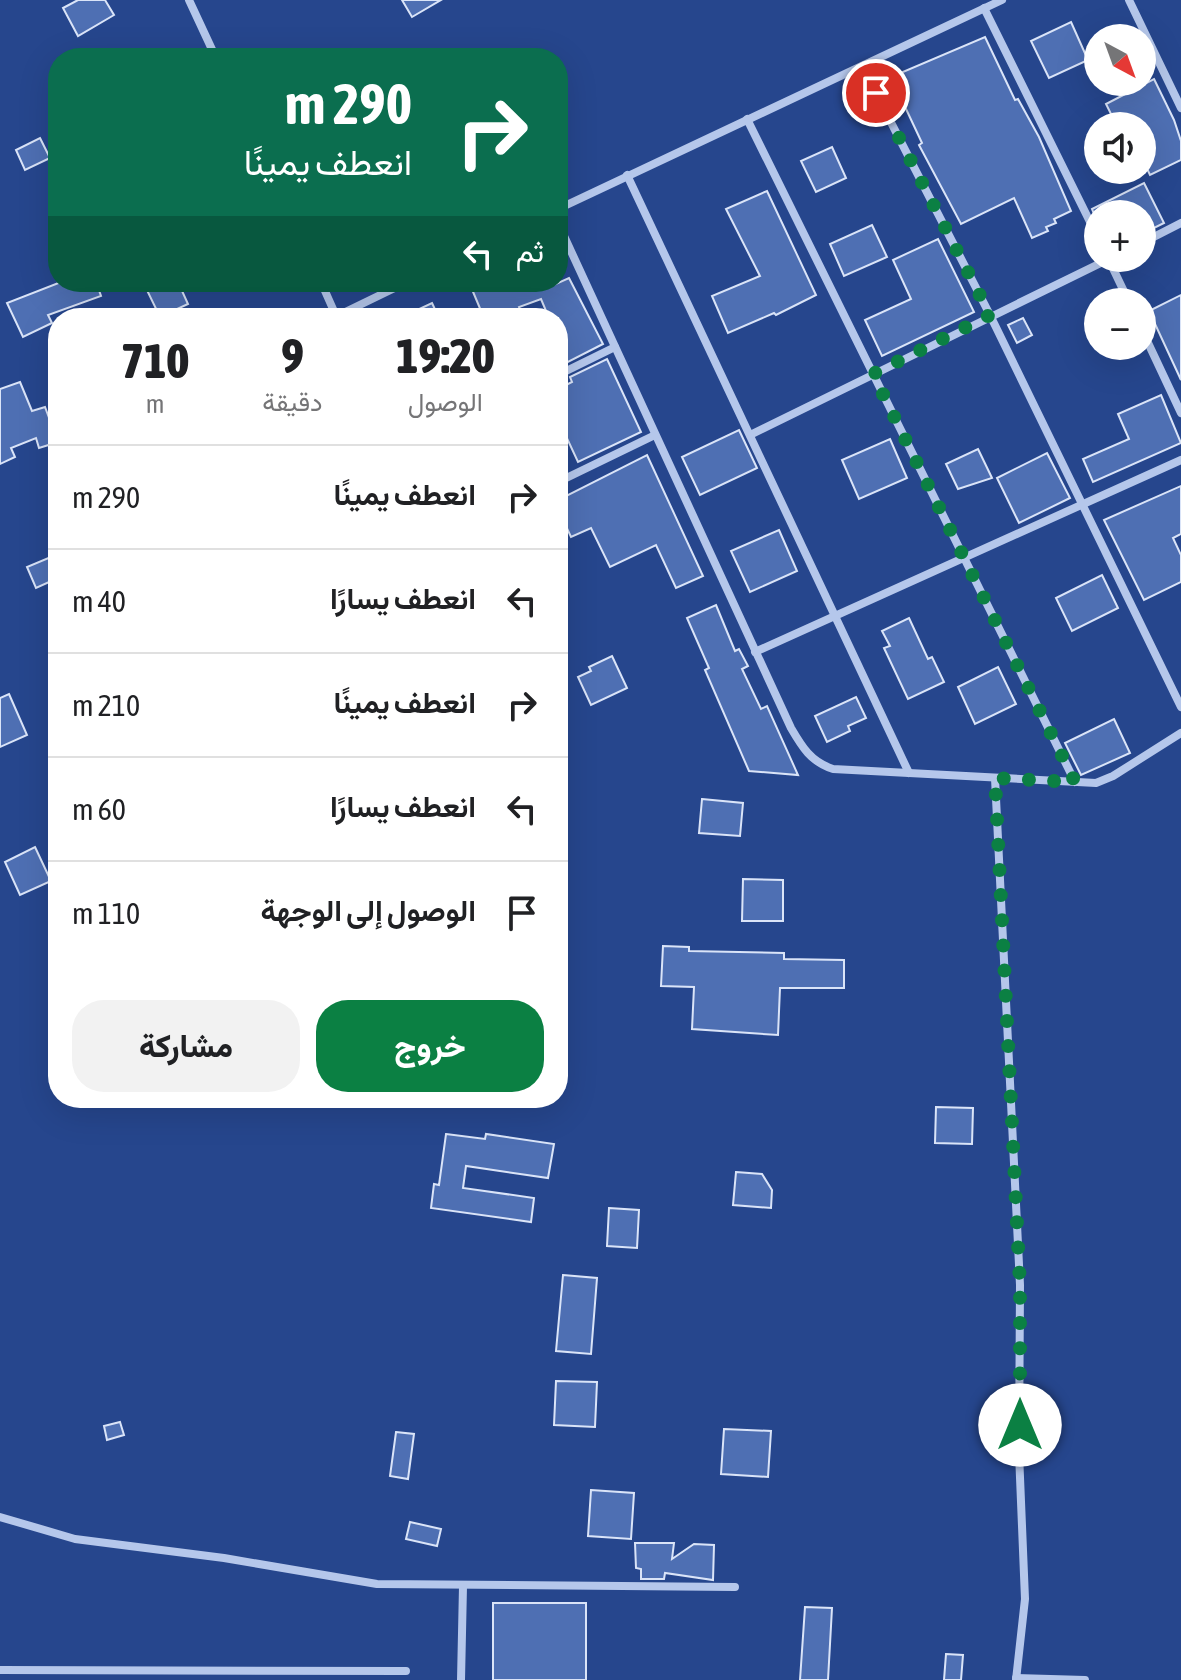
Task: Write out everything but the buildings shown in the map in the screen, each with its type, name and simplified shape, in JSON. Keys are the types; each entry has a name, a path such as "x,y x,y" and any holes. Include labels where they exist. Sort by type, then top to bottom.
{"street":[{"path":"189,0 211,48"},
{"path":"568,204 1002,0"},
{"path":"1129,0 1181,108"},
{"path":"984,8 1084,210"},
{"path":"862,66 990,315 1181,707"},
{"path":"747,119 1075,782"},
{"path":"627,175 909,773"},
{"path":"1156,236 1181,223"},
{"path":"568,245 755,652 791,728 809,756 833,769 1075,782 1105,780 1181,733"},
{"path":"750,435 1084,270"},
{"path":"355,308 387,292"},
{"path":"568,370 615,347"},
{"path":"1156,360 1181,413"},
{"path":"568,477 655,435"},
{"path":"755,652 1181,460"},
{"path":"995,778 1020,1285 1019,1453 1025,1599 1016,1679 1085,1680"},
{"path":"0,1517 75,1539 224,1558 377,1584 735,1587"},
{"path":"461,1680 463,1586"},
{"path":"224,1669 224,1680"},
{"path":"0,1670 406,1671"}],"route":[{"path":"876,93 990,315 873,374 1075,782 995,778 1020,1285 1020,1425"}]}
